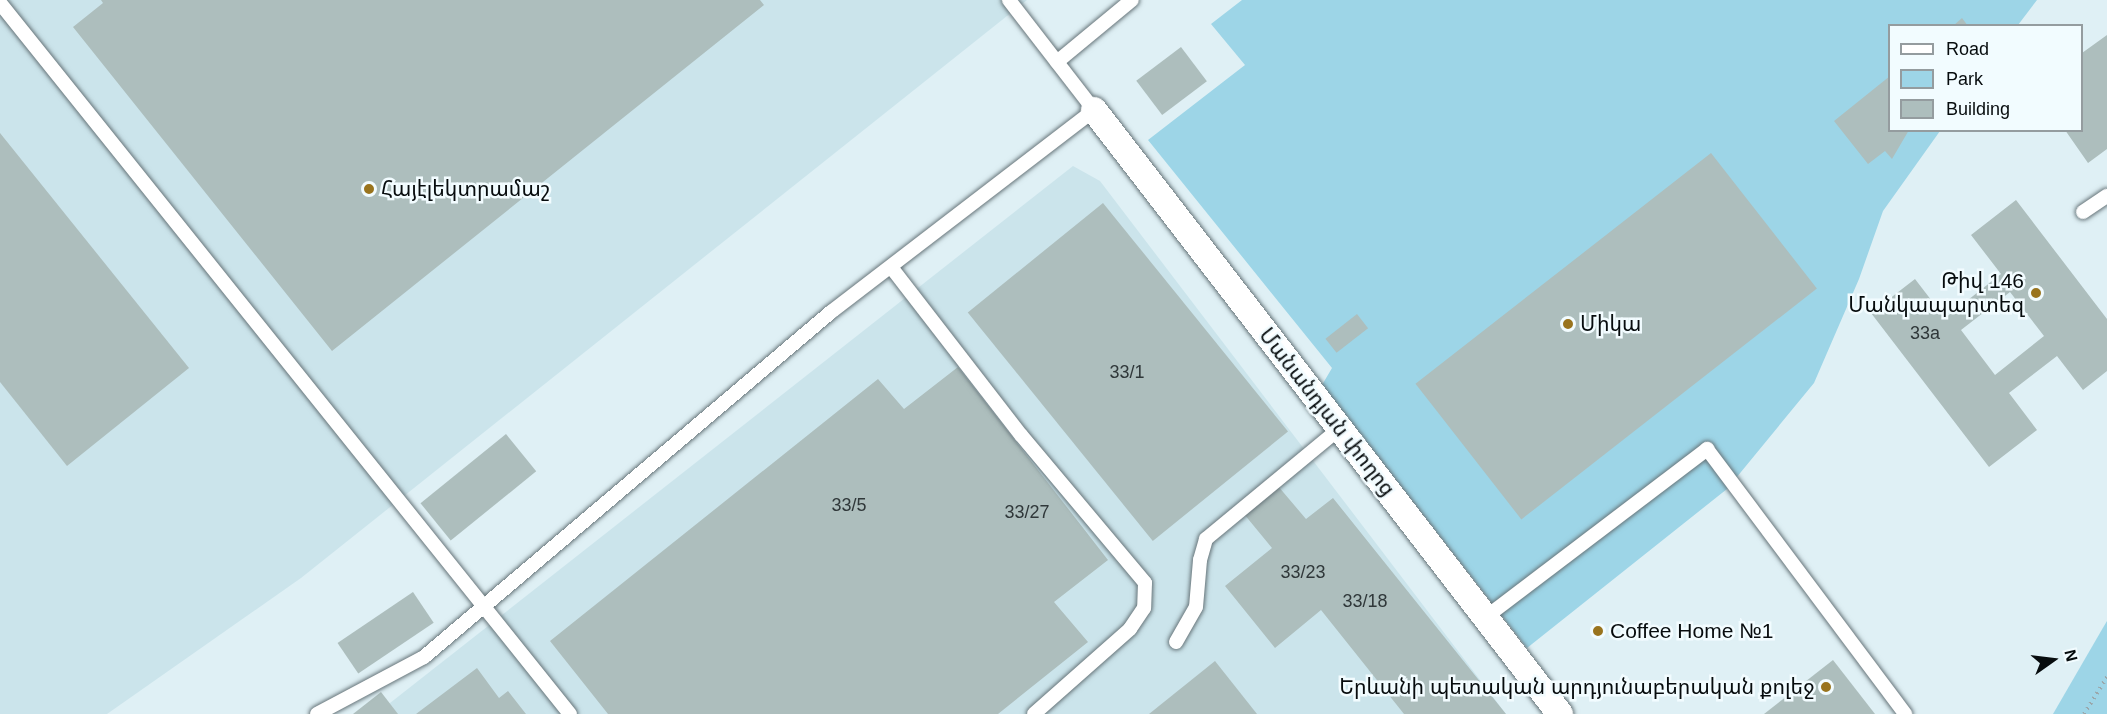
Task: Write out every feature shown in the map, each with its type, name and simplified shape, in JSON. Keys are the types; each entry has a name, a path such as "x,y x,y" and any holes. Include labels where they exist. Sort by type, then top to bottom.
{"street":[{"name":"Մանանդյան փողոց","path":"1094,110 1560,714"}],"lane":[{"path":"317,714 424,657 485,608 831,312 1094,110 1009,0"},
{"path":"1057,62 1132,0"},
{"path":"0,3 570,714"},
{"path":"2083,212 2107,196"},
{"path":"891,267 1021,435 1145,583 1144,608 1130,629 1034,714"},
{"path":"1176,642 1196,607 1200,560 1206,539 1340,429"},
{"path":"1485,617 1707,449 1905,714"}],"path":[{"path":"2084,714 2107,678"}],"shaded area":[{"path":"0,0 1027,0 301,578 107,714 0,714"},
{"path":"1073,166 1100,181 1506,714 376,714"}],"green space":[{"name":"Միկա","path":"1242,0 2037,0 2019,24 1888,24 1888,132 1939,132 1883,211 1859,279 1814,383 1727,489 1527,648 1322,385 1332,368 1148,140 1245,65 1211,24"},
{"path":"2107,621 2107,714 2053,714 2104,626"}],"building":[{"name":"Հայէլեկտրամաշ","path":"101,0 760,0 764,5 332,351 73,27 103,3"},
{"path":"1962,18 1966,24 1955,24"},
{"path":"2107,35 2107,149 2088,163 2066,132 2083,132 2083,52"},
{"path":"1181,47 1207,81 1162,115 1136,81"},
{"path":"1888,78 1888,132 1908,132 1892,159 1885,151 1868,164 1834,121"},
{"path":"0,133 189,368 67,466 0,382"},
{"path":"1711,153 1817,289 1521,519 1415,384"},
{"path":"2016,200 2107,319 2107,371 2083,390 2057,356 2009,393 2037,430 1989,467 1871,313 1915,279 1945,318 2001,274 1971,235","holes":["2010,292 2044,336 1995,375 1961,330"]},
{"path":"1103,203 1288,431 1153,541 968,313"},
{"path":"1357,314 1368,328 1337,353 1325,339"},
{"path":"958,367 1108,560 1054,602 1088,642 998,714 608,714 550,641 878,379 904,409"},
{"path":"506,434 536,471 451,541 421,503"},
{"path":"1278,486 1306,519 1333,498 1506,714 1404,714 1321,610 1275,648 1225,586 1272,548 1244,514"},
{"path":"413,592 434,623 358,674 338,643"},
{"name":"Երևանի պետական արդյունաբերական քոլեջ","path":"1833,660 1875,714 1764,714"},
{"path":"1215,661 1257,714 1149,714"},
{"path":"477,668 499,698 508,691 526,714 416,714"},
{"path":"381,692 398,714 353,714"}],"place":[{"name":"Հայէլեկտրամաշ","path":"369,189"},
{"name":"Թիվ 146 Մանկապարտեզ","path":"2036,293"},
{"name":"Միկա","path":"1568,324"},
{"name":"Coffee Home №1","path":"1598,631"},
{"name":"Երևանի պետական արդյունաբերական քոլեջ","path":"1826,687"}]}
